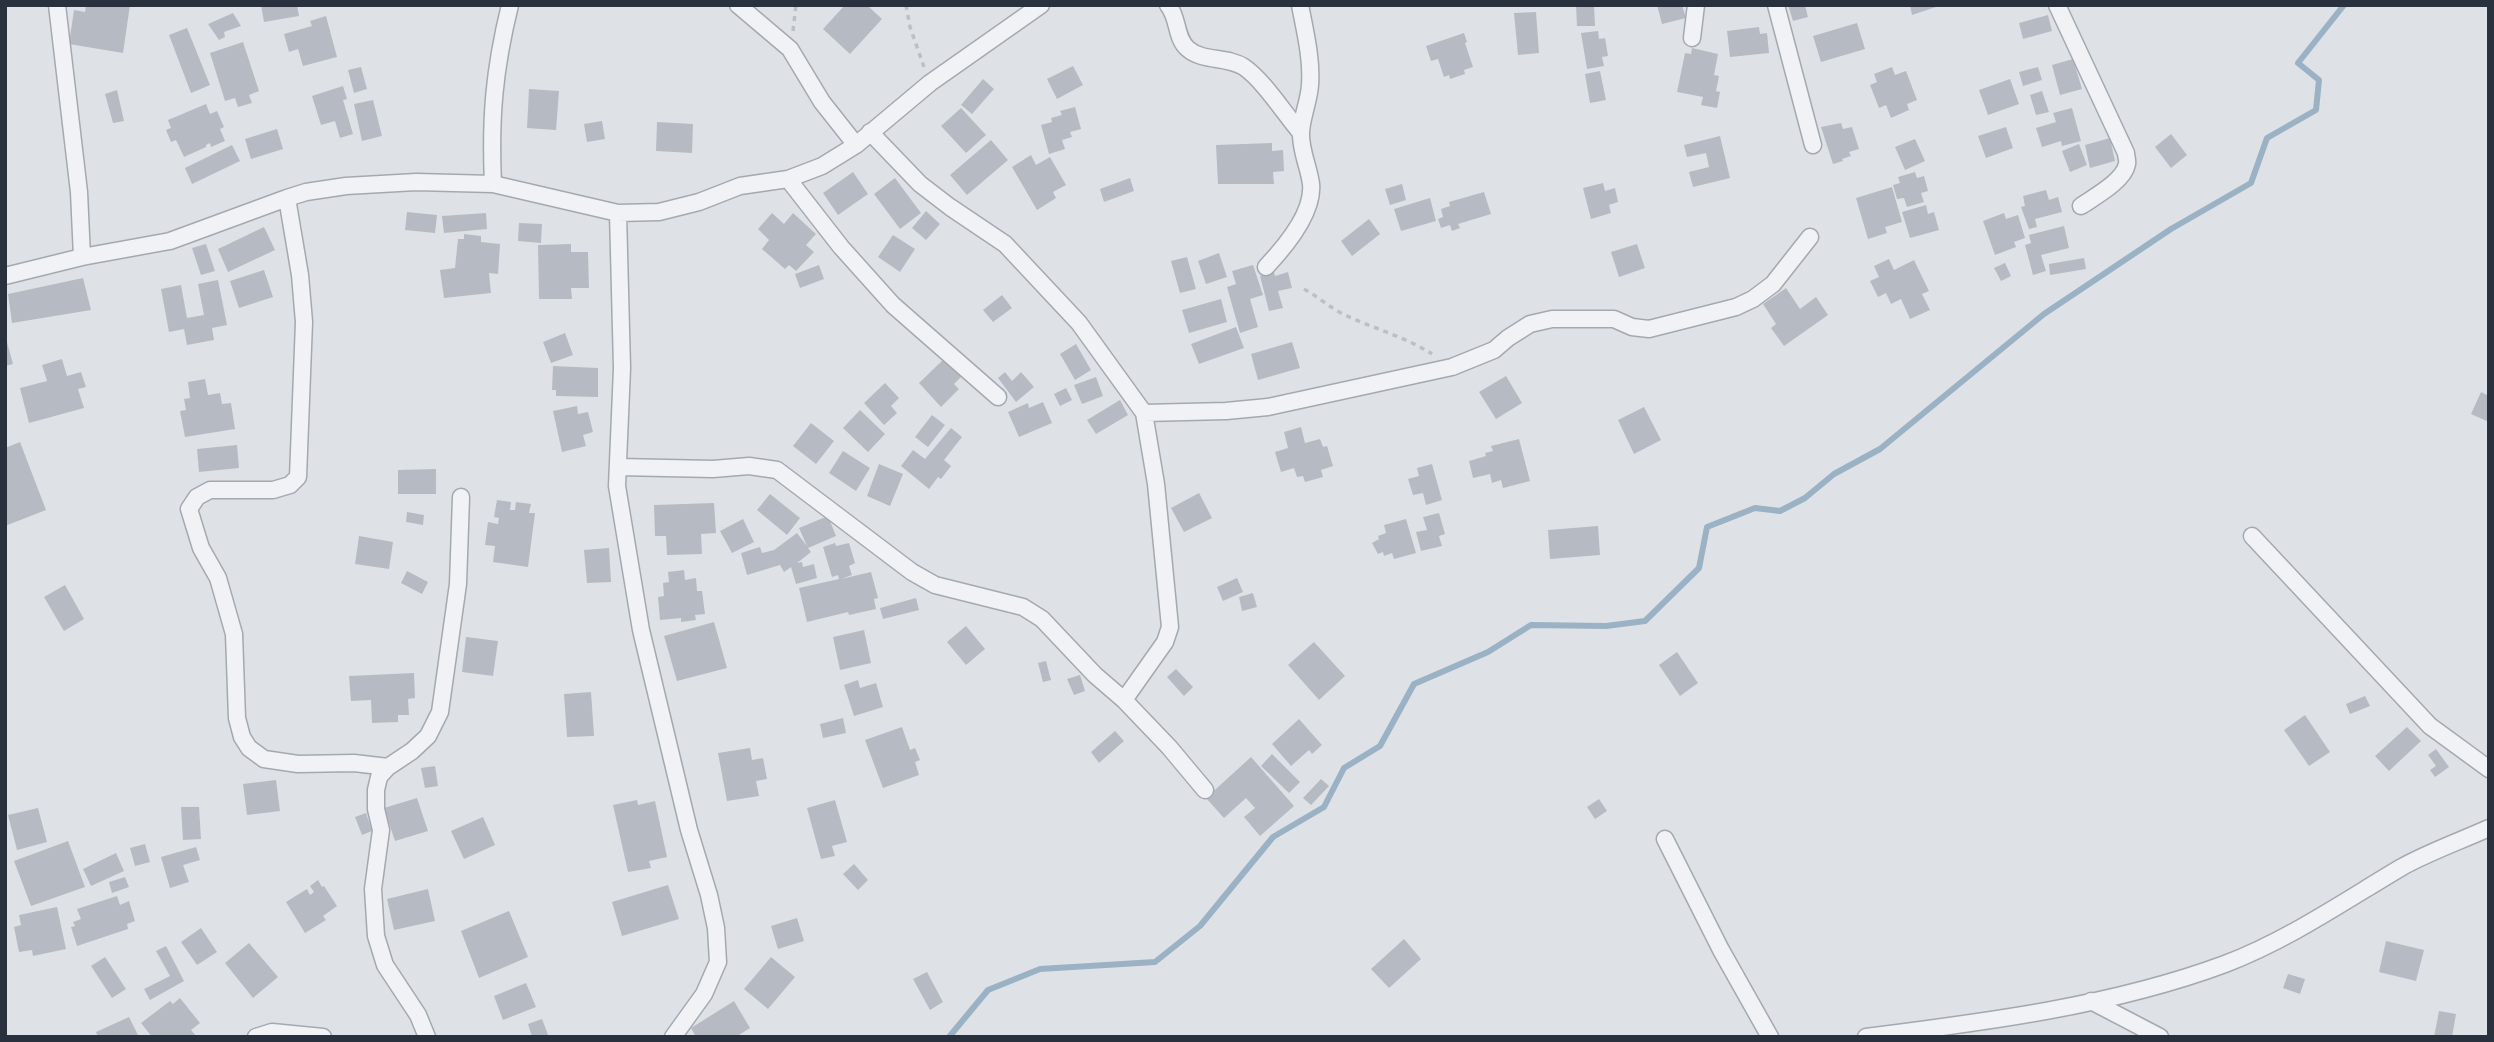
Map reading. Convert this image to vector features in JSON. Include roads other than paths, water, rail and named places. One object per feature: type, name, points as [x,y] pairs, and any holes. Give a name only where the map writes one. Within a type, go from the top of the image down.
[{"type":"street","points":[[57,5],[79,192],[82,257]]},
{"type":"street","points":[[493,184],[493,91],[510,5]]},
{"type":"street","points":[[738,5],[790,49],[822,102],[856,145]]},
{"type":"street","points":[[5,276],[82,257],[170,241],[306,192],[346,186],[416,182],[493,184],[618,213],[659,212],[699,202],[740,186],[788,179],[822,166],[856,145],[930,83],[1041,5]]},
{"type":"street","points":[[1168,5],[1181,41],[1189,51],[1244,67],[1301,132]]},
{"type":"street","points":[[1266,267],[1286,246],[1310,197],[1311,184],[1306,171],[1301,132],[1310,85],[1309,59],[1300,5]]},
{"type":"street","points":[[1692,38],[1696,5]]},
{"type":"street","points":[[1776,5],[1813,145]]},
{"type":"street","points":[[2057,5],[2126,153],[2127,165],[2121,176],[2081,206]]},
{"type":"street","points":[[870,132],[920,184],[1012,252],[1079,323],[1144,413],[1156,484],[1170,627],[1165,642],[1124,700]]},
{"type":"street","points":[[788,179],[841,247],[893,305],[998,397]]},
{"type":"street","points":[[287,198],[304,322],[298,477],[290,485],[273,490],[210,490],[197,497],[189,509],[201,548],[218,578],[234,634],[237,718],[242,737],[249,748],[264,759],[298,764],[354,763],[388,767]]},
{"type":"street","points":[[618,213],[622,368],[617,486],[641,630],[689,830],[716,928],[718,962],[705,994],[673,1037]]},
{"type":"street","points":[[1144,413],[1268,407],[1452,367],[1494,350],[1530,324],[1552,319],[1614,318],[1632,327],[1649,329],[1736,307],[1753,299],[1773,284],[1810,237]]},
{"type":"street","points":[[619,467],[713,469],[749,466],[777,470],[912,572],[935,585],[1023,607],[1042,619],[1095,676],[1124,700],[1169,747],[1205,790]]},
{"type":"street","points":[[427,1037],[418,1015],[385,965],[376,936],[373,889],[381,830],[376,810],[376,790],[379,777],[388,767],[428,736],[440,712],[458,584],[461,497]]},
{"type":"street","points":[[2252,536],[2430,726],[2489,769]]},
{"type":"street","points":[[1866,1037],[1943,1032],[2115,997],[2224,964],[2296,932],[2405,866],[2489,828]]},
{"type":"street","points":[[1665,839],[1721,950],[1770,1037]]},
{"type":"street","points":[[2091,1001],[2160,1037]]},
{"type":"street","points":[[256,1037],[272,1032],[323,1037]]},
{"type":"waterway","points":[[949,1037],[988,990],[1040,969],[1155,962],[1200,926],[1273,837],[1324,807],[1344,768],[1380,746],[1414,684],[1488,652],[1531,625],[1606,626],[1645,621],[1699,568],[1707,527],[1755,508],[1780,511],[1805,498],[1834,474],[1880,449],[2044,314],[2171,229],[2251,183],[2267,138],[2316,110],[2319,80],[2298,63],[2344,5]]}]
